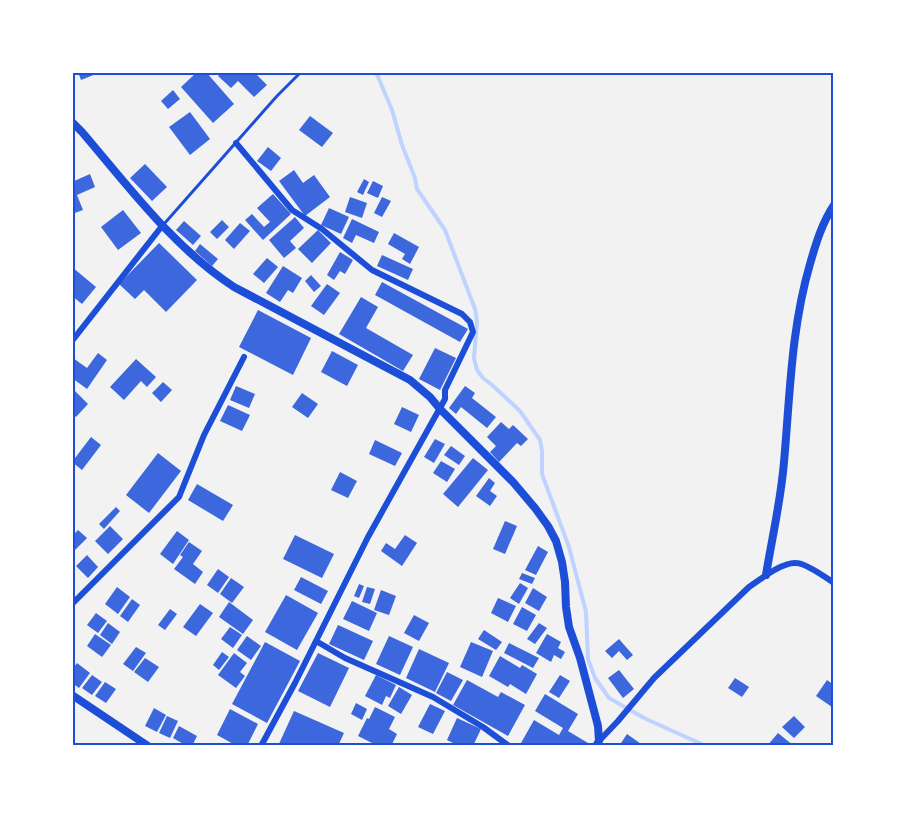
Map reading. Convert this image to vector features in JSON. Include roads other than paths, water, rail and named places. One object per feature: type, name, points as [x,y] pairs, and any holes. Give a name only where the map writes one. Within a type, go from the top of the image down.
[{"type":"street","points":[[72,123],[162,226],[201,262],[234,287],[410,380],[430,397],[513,482],[535,508],[556,541],[562,562],[569,627],[589,688],[598,726],[598,743]]},
{"type":"street","points":[[236,143],[292,210],[329,235],[372,270],[467,318],[472,328],[472,336],[445,390],[446,399],[368,537],[261,746]]},
{"type":"street","points":[[766,575],[784,465],[792,356],[804,285],[816,242],[825,219],[834,205]]},
{"type":"street","points":[[72,341],[162,226]]},
{"type":"street","points":[[72,604],[179,497],[204,435],[244,357]]},
{"type":"street","points":[[598,743],[654,678],[749,587],[766,575],[797,562],[834,583]]},
{"type":"street","points":[[316,641],[345,658],[433,697],[483,727],[509,746]]},
{"type":"street","points":[[72,695],[148,746]]},
{"type":"lane","points":[[162,226],[301,72]]},
{"type":"waterway","points":[[376,72],[392,110],[417,189],[445,230],[475,309],[477,321],[474,358],[477,370],[520,411],[540,440],[542,474],[569,547],[586,612],[588,659],[595,678],[609,698],[646,719],[706,746]]}]
